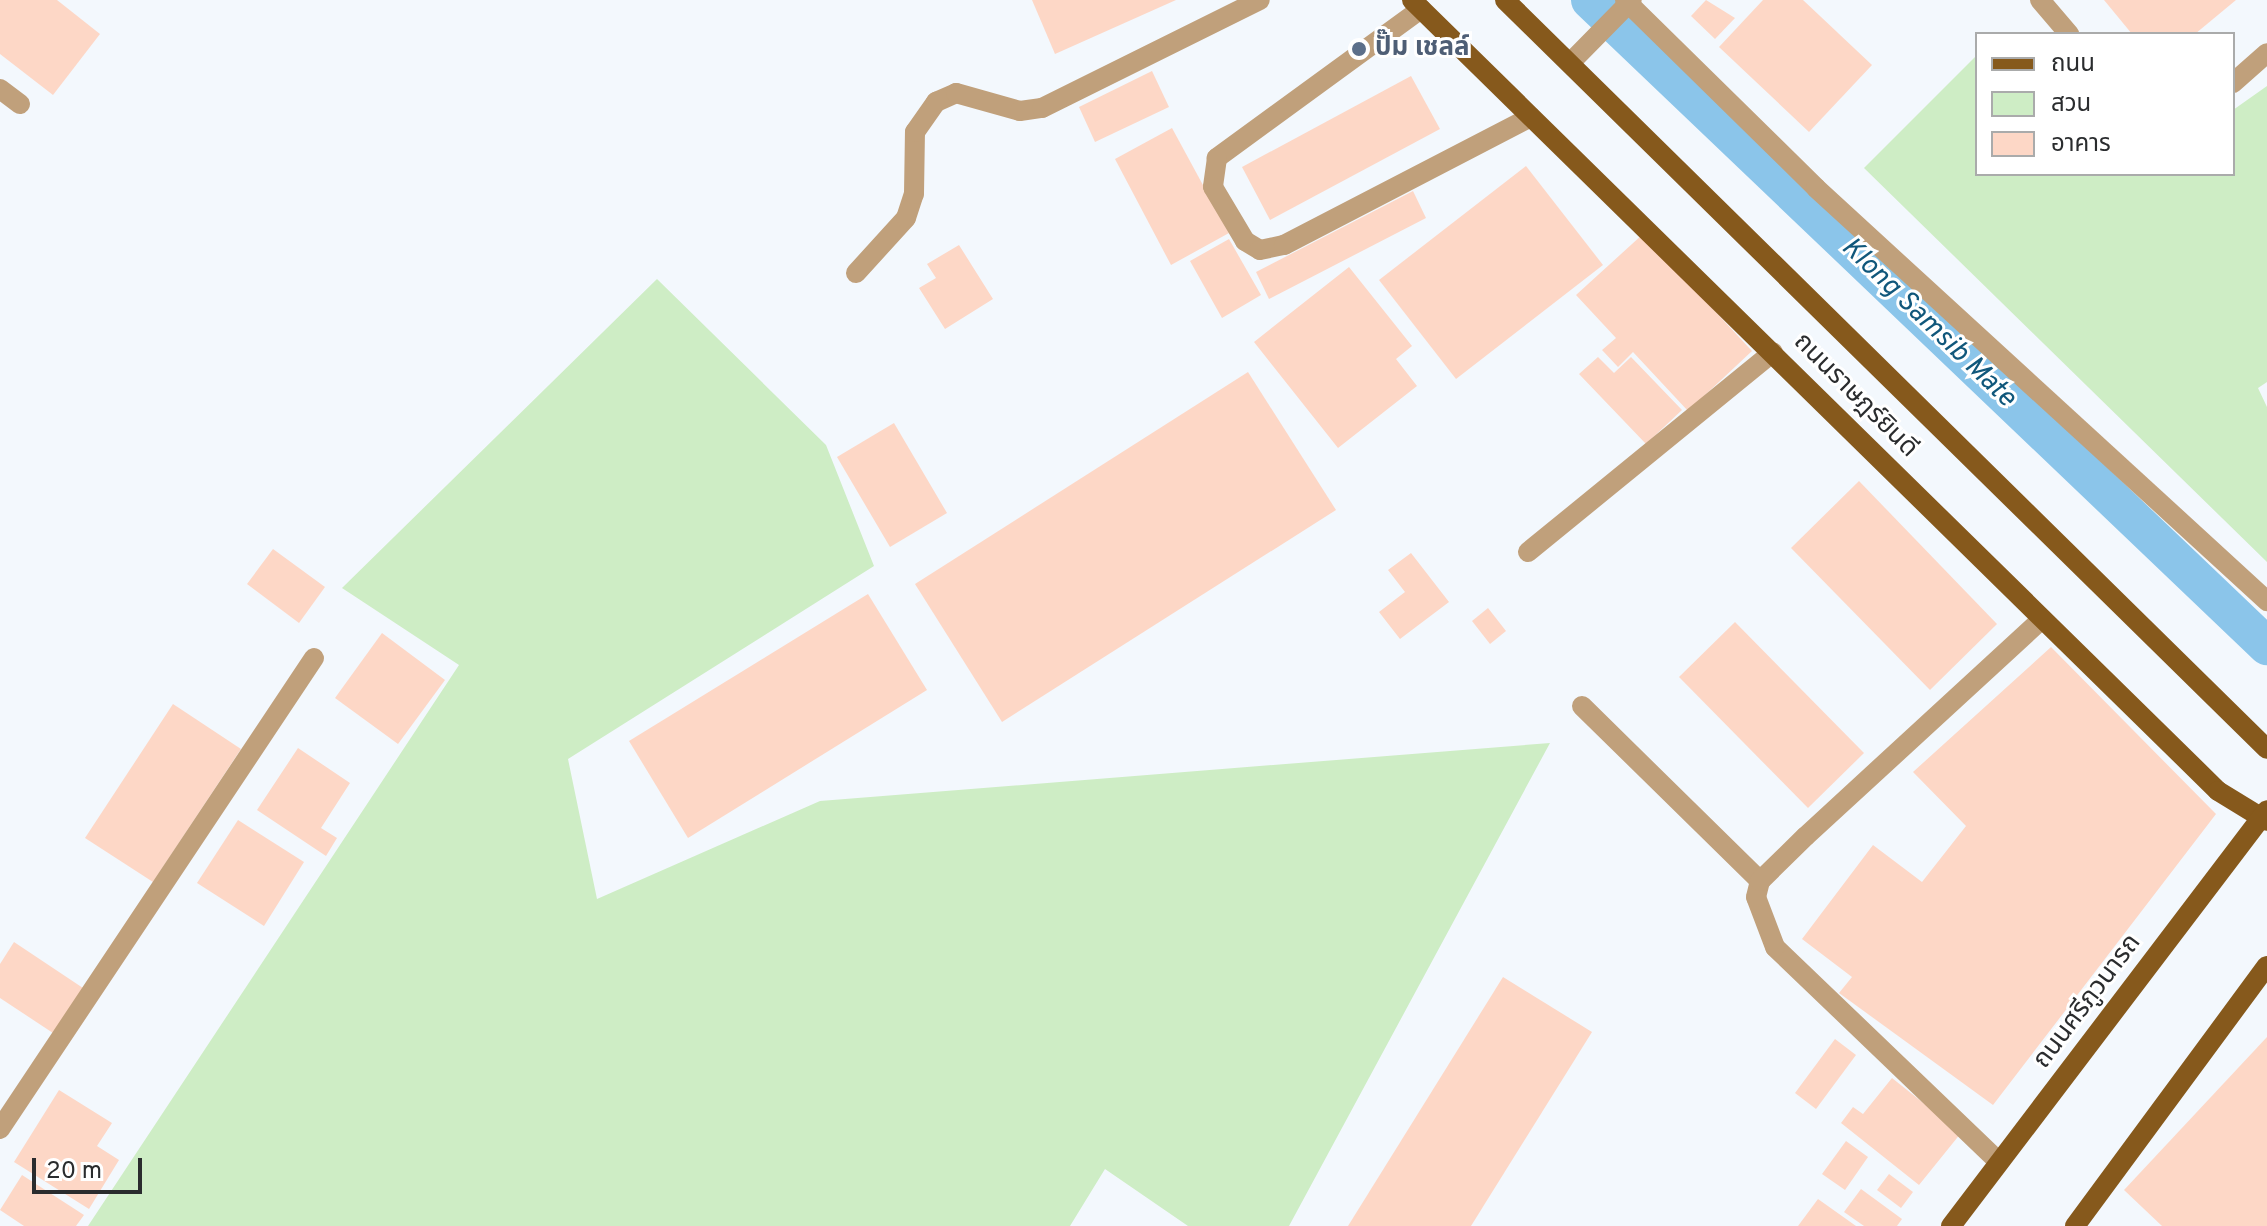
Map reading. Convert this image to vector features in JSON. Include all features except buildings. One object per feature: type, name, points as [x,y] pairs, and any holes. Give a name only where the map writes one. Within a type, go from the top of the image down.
[{"type":"main road","name":"ถนนราษฎร์ยินดี","points":[[1505,0],[1577,55],[2267,749]]},
{"type":"main road","name":"ถนนราษฎร์ยินดี","points":[[1416,4],[2218,791],[2265,816]]},
{"type":"main road","name":"ถนนศรีภูวนารถ","points":[[1951,1226],[2265,816]]},
{"type":"main road","points":[[2075,1226],[2267,966]]},
{"type":"street","points":[[856,273],[906,218],[914,194],[915,132],[936,102],[956,93],[1020,111],[1042,108],[1260,0]]},
{"type":"street","points":[[2040,0],[2067,32]]},
{"type":"street","points":[[1577,55],[1628,1],[1816,188],[2267,601]]},
{"type":"street","points":[[1416,4],[1217,158],[1213,187],[1245,241],[1260,250],[1284,245],[1531,117]]},
{"type":"street","points":[[2235,81],[2267,53]]},
{"type":"street","points":[[0,89],[20,104]]},
{"type":"street","points":[[1528,552],[1773,352]]},
{"type":"street","points":[[1999,1162],[1775,947],[1758,914],[1760,881],[2042,619]]},
{"type":"street","points":[[0,1129],[314,658]]},
{"type":"street","points":[[1582,706],[1760,881]]},
{"type":"green space","points":[[1975,57],[1975,176],[2235,176],[2235,109],[2267,86],[2267,382],[2258,388],[2267,407],[2267,562],[1864,168]]},
{"type":"green space","points":[[657,279],[826,445],[874,566],[568,759],[597,899],[820,801],[1550,743],[1289,1226],[1188,1226],[1105,1169],[1070,1226],[88,1226],[459,665],[342,588]]},
{"type":"waterway","name":"Klong Samsib Mate","points":[[1590,0],[2267,646]]},
{"type":"place","name":"ปั๊ม เชลล์","points":[[1359,49]]}]
